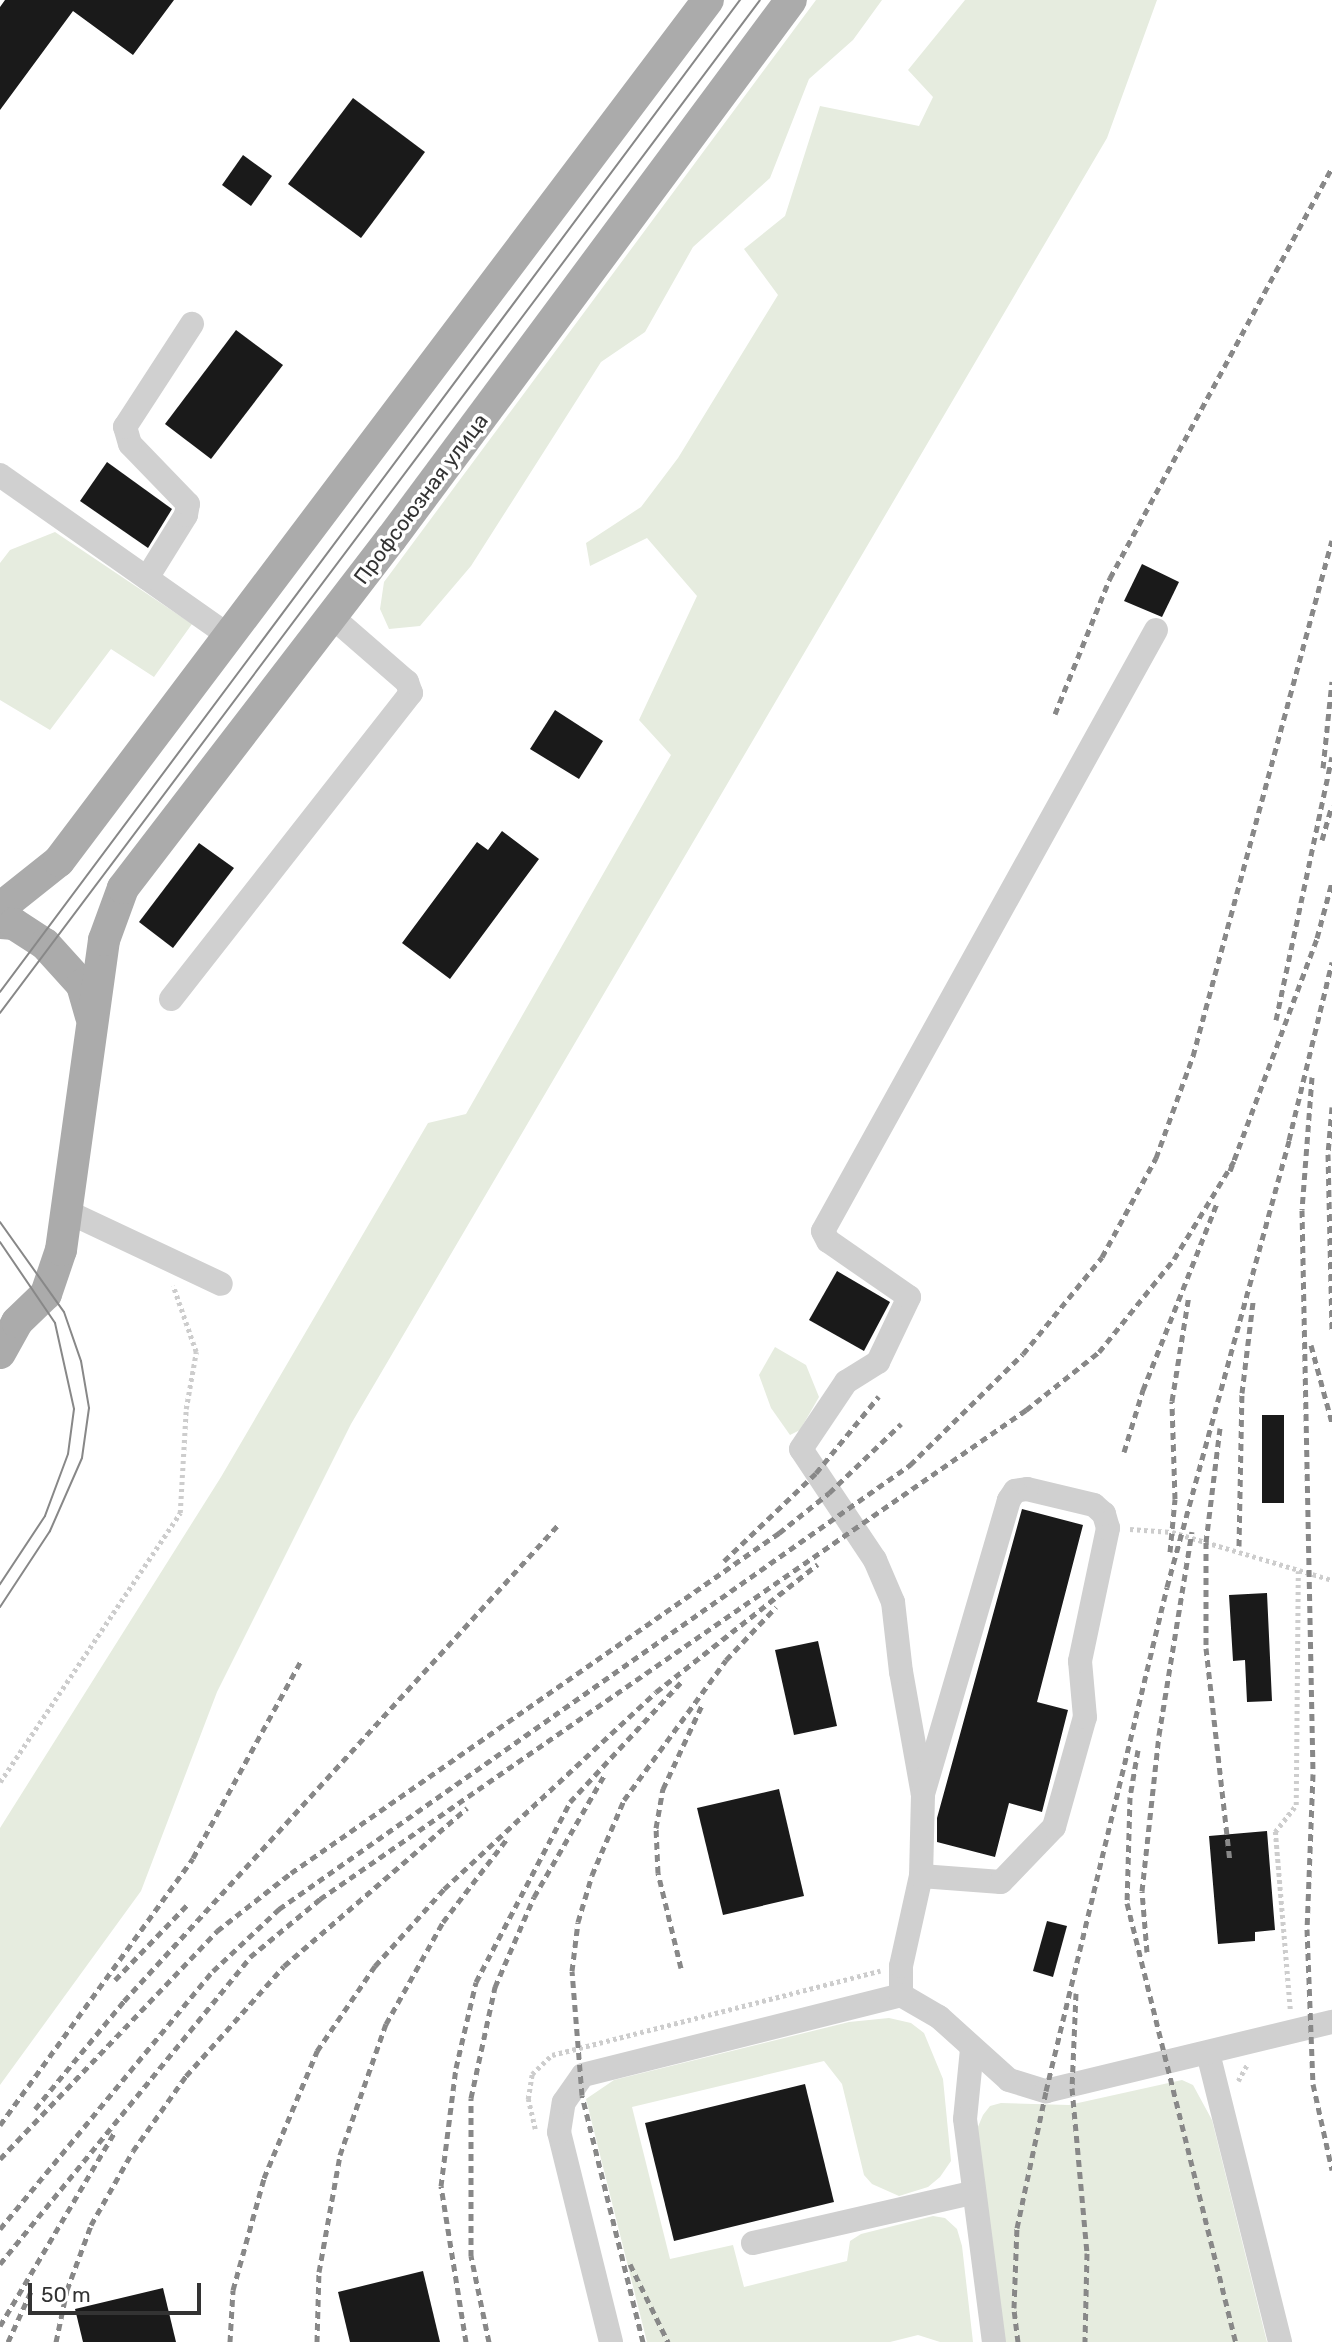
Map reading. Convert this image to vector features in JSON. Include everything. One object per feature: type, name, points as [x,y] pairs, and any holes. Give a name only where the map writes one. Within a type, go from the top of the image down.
[{"type":"main road","points":[[0,908],[60,861],[708,0]]},
{"type":"main road","name":"Профсоюзная улица","points":[[0,1353],[9,1322],[46,1294],[61,1250],[91,1016],[104,940],[123,888],[331,616],[791,0]]},
{"type":"main road","points":[[0,923],[13,924],[45,944],[82,985],[91,1016]]},
{"type":"street","points":[[147,578],[188,504],[130,444],[125,427],[192,324]]},
{"type":"street","points":[[0,475],[229,636]]},
{"type":"street","points":[[171,999],[411,693],[407,682],[331,616]]},
{"type":"street","points":[[901,1995],[901,1966],[921,1876],[923,1795],[901,1672],[893,1602],[875,1560],[801,1449],[846,1382],[878,1362],[909,1297],[828,1241],[824,1231],[1156,630]]},
{"type":"street","points":[[66,1211],[221,1284]]},
{"type":"street","points":[[921,1876],[1001,1882],[1054,1827],[1085,1717],[1080,1661],[1108,1528],[1104,1514],[1094,1505],[1027,1489],[1012,1495],[923,1795]]},
{"type":"street","points":[[611,2342],[559,2132],[564,2102],[583,2075],[901,1995],[939,2017],[1009,2080],[1046,2091],[1332,2022]]},
{"type":"street","points":[[972,2049],[965,2119],[971,2193],[994,2342]]},
{"type":"street","points":[[1208,2053],[1280,2342]]},
{"type":"street","points":[[753,2243],[971,2193]]},
{"type":"path","points":[[0,1782],[180,1513],[186,1409],[196,1352],[162,1256]]},
{"type":"path","points":[[1108,1528],[1172,1532],[1332,1580]]},
{"type":"path","points":[[1292,2032],[1275,1832],[1296,1805],[1298,1571]]},
{"type":"path","points":[[537,2140],[528,2099],[532,2074],[552,2055],[901,1966]]},
{"type":"path","points":[[1221,2107],[1251,2059]]},
{"type":"shaded area","points":[[816,0],[882,0],[853,40],[809,79],[770,178],[693,247],[645,332],[601,362],[471,566],[420,626],[389,629],[380,609],[384,582]]},
{"type":"shaded area","points":[[965,0],[1157,0],[1107,138],[351,1424],[217,1692],[141,1891],[0,2085],[0,1828],[221,1477],[428,1123],[466,1114],[671,755],[639,720],[697,596],[647,538],[590,566],[586,543],[641,507],[678,458],[778,295],[744,249],[785,216],[820,106],[919,126],[933,97],[908,70]]},
{"type":"shaded area","points":[[55,532],[192,624],[154,677],[111,649],[50,730],[0,700],[0,563],[10,550]]},
{"type":"shaded area","points":[[775,1347],[806,1365],[819,1397],[800,1430],[790,1435],[771,1408],[759,1375]]},
{"type":"shaded area","points":[[889,2018],[911,2023],[924,2033],[943,2079],[951,2161],[940,2177],[928,2187],[899,2196],[872,2184],[864,2175],[842,2084],[824,2061],[632,2107],[670,2259],[733,2245],[744,2287],[847,2261],[850,2241],[861,2234],[933,2216],[945,2218],[957,2229],[962,2246],[973,2342],[940,2342],[918,2335],[890,2342],[647,2342],[586,2099],[614,2080],[849,2022]]},
{"type":"shaded area","points":[[1182,2080],[1193,2085],[1212,2120],[1267,2342],[1005,2342],[977,2129],[983,2115],[990,2106],[1001,2103],[1069,2105]]},
{"type":"building","points":[[5,0],[174,0],[133,55],[73,11],[0,110],[0,7]]},
{"type":"building","points":[[353,98],[425,152],[361,238],[288,184]]},
{"type":"building","points":[[243,155],[272,176],[251,206],[222,185]]},
{"type":"building","points":[[236,330],[283,365],[211,459],[165,424]]},
{"type":"building","points":[[107,462],[172,509],[148,548],[80,501]]},
{"type":"building","points":[[1142,564],[1179,582],[1162,617],[1124,601]]},
{"type":"building","points":[[555,710],[603,741],[579,779],[530,749]]},
{"type":"building","points":[[502,831],[539,859],[450,979],[402,943],[477,842],[488,850]]},
{"type":"building","points":[[199,843],[234,868],[173,948],[139,922]]},
{"type":"building","points":[[837,1271],[890,1302],[864,1351],[809,1320]]},
{"type":"building","points":[[1262,1415],[1284,1415],[1284,1503],[1262,1503]]},
{"type":"building","points":[[1022,1509],[1083,1525],[1037,1702],[1068,1710],[1042,1812],[1009,1803],[995,1857],[937,1842],[937,1818]]},
{"type":"building","points":[[1267,1593],[1272,1701],[1247,1702],[1245,1660],[1233,1661],[1229,1595]]},
{"type":"building","points":[[818,1641],[837,1726],[794,1735],[775,1650]]},
{"type":"building","points":[[779,1789],[804,1896],[723,1915],[697,1808]]},
{"type":"building","points":[[1267,1831],[1275,1930],[1255,1932],[1255,1941],[1218,1944],[1209,1836]]},
{"type":"building","points":[[1047,1921],[1067,1926],[1053,1977],[1033,1971]]},
{"type":"building","points":[[805,2084],[834,2202],[674,2241],[645,2123]]},
{"type":"building","points":[[423,2271],[440,2342],[350,2342],[338,2292]]},
{"type":"building","points":[[163,2288],[176,2342],[83,2342],[75,2309]]},
{"type":"tram line","points":[[0,992],[740,0]]},
{"type":"tram line","points":[[0,1013],[760,0]]},
{"type":"tram line","points":[[0,1222],[64,1312],[81,1361],[89,1408],[82,1458],[50,1531],[0,1607]]},
{"type":"tram line","points":[[0,1242],[55,1323],[74,1409],[68,1454],[45,1516],[0,1584]]},
{"type":"railway","points":[[1055,714],[1110,578],[1332,168]]},
{"type":"railway","points":[[0,2229],[213,1971],[279,1909],[910,1465],[1023,1354],[1102,1257],[1156,1158],[1193,1056],[1332,540]]},
{"type":"railway","points":[[1323,768],[1332,681]]},
{"type":"railway","points":[[1276,1020],[1332,757]]},
{"type":"railway","points":[[1322,840],[1332,805]]},
{"type":"railway","points":[[1230,1171],[1317,938],[1332,882]]},
{"type":"railway","points":[[1018,2342],[1014,2308],[1017,2228],[1046,2091],[1167,1587],[1289,1140],[1332,962]]},
{"type":"railway","points":[[1312,1077],[1302,1210],[1313,1774],[1307,1929],[1313,2084],[1332,2170]]},
{"type":"railway","points":[[1332,1107],[1328,1154],[1332,1333]]},
{"type":"railway","points":[[0,2264],[250,1957],[320,1899],[1026,1410],[1099,1352],[1174,1259],[1234,1161]]},
{"type":"railway","points":[[1124,1452],[1143,1390],[1217,1203]]},
{"type":"railway","points":[[1170,1552],[1175,1499],[1172,1401],[1189,1295]]},
{"type":"railway","points":[[1239,1546],[1242,1393],[1253,1302]]},
{"type":"railway","points":[[1311,1345],[1332,1423]]},
{"type":"railway","points":[[724,1561],[816,1473],[879,1396]]},
{"type":"railway","points":[[0,2159],[217,1931],[291,1873],[779,1533],[829,1493],[901,1424]]},
{"type":"railway","points":[[1220,1428],[1206,1542],[1206,1648],[1230,1862]]},
{"type":"railway","points":[[35,2109],[124,2001],[558,1525]]},
{"type":"railway","points":[[1147,1952],[1142,1891],[1159,1735],[1192,1532]]},
{"type":"railway","points":[[230,2342],[233,2290],[264,2178],[317,2051],[375,1966],[444,1889],[656,1692],[818,1564]]},
{"type":"railway","points":[[643,2342],[582,2095],[572,1971],[578,1922],[592,1875],[624,1800],[726,1660],[776,1607]]},
{"type":"railway","points":[[0,2125],[193,1858],[301,1661]]},
{"type":"railway","points":[[466,2342],[441,2186],[456,2068],[476,1982],[570,1802],[683,1680]]},
{"type":"railway","points":[[681,1968],[658,1873],[656,1828],[663,1789],[703,1703]]},
{"type":"railway","points":[[1138,1750],[1130,1797],[1127,1903],[1236,2342]]},
{"type":"railway","points":[[489,2342],[471,2256],[471,2098],[495,1987],[534,1897],[604,1776]]},
{"type":"railway","points":[[56,2342],[67,2290],[91,2225],[133,2151],[186,2076],[284,1966],[467,1808]]},
{"type":"railway","points":[[317,2342],[319,2272],[340,2155],[386,2024],[443,1922],[507,1839]]},
{"type":"railway","points":[[115,1980],[187,1905]]},
{"type":"railway","points":[[1076,1993],[1072,2088],[1087,2253],[1085,2342]]},
{"type":"railway","points":[[0,2326],[114,2133]]},
{"type":"railway","points":[[630,2264],[668,2342]]},
{"type":"railway","points":[[8,2342],[32,2289]]}]
